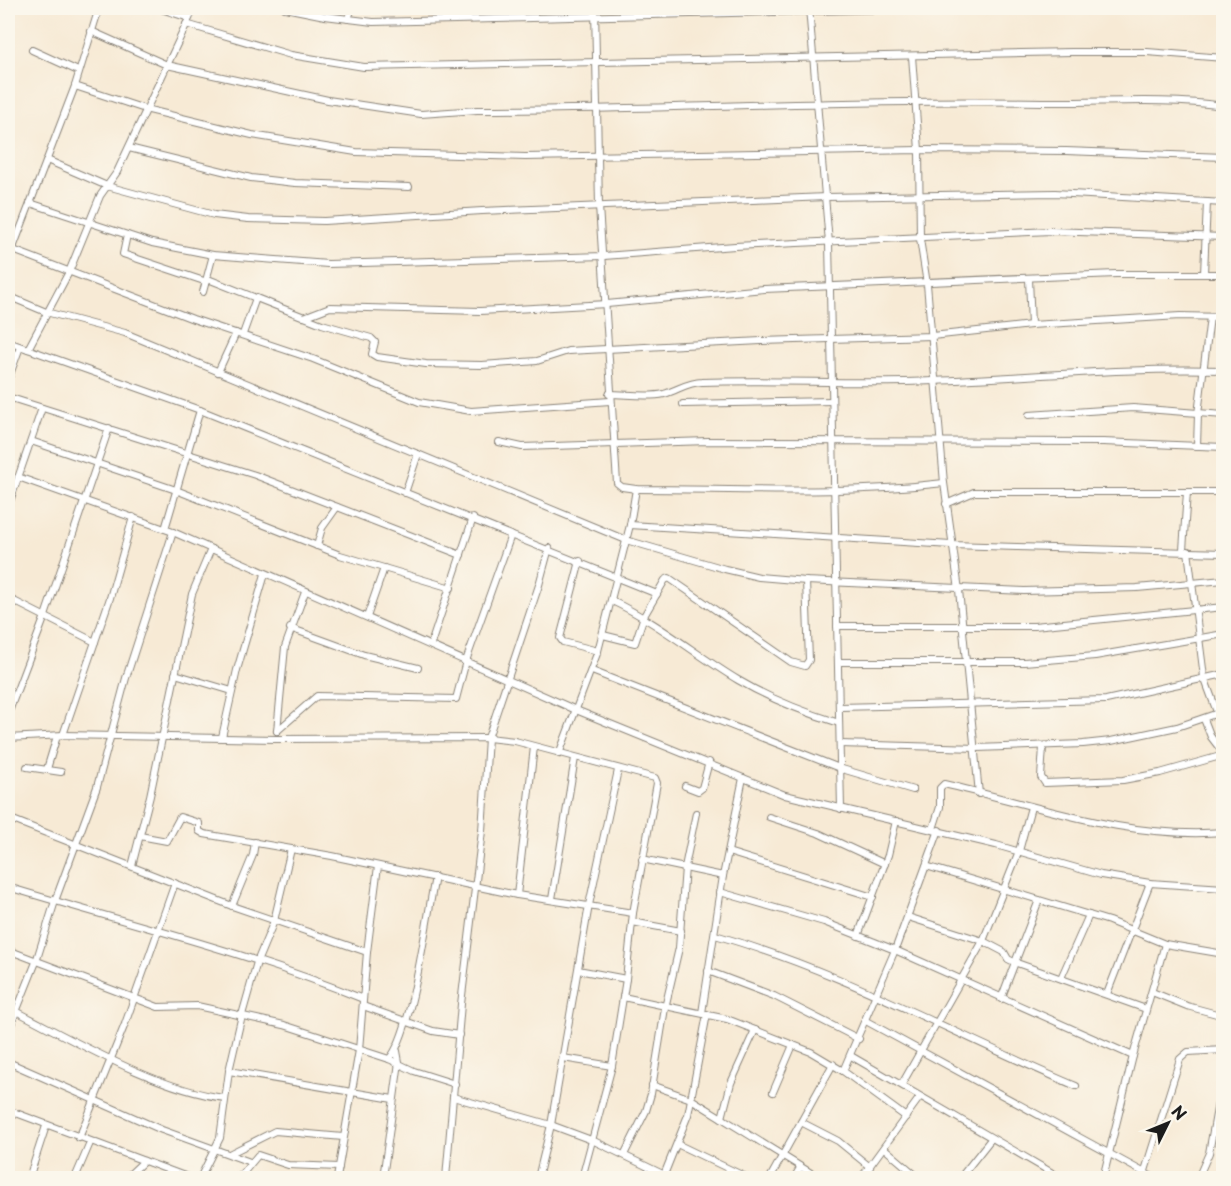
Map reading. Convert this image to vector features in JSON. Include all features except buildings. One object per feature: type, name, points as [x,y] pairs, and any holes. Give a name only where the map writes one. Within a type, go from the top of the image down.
[{"type":"street","points":[[8,261],[10,249],[75,86],[99,8]]},
{"type":"street","points":[[158,8],[188,21],[291,55],[364,67],[1082,52],[1147,52],[1224,58]]},
{"type":"street","points":[[28,349],[69,272],[100,196],[129,148],[145,109],[194,8]]},
{"type":"street","points":[[285,8],[374,22],[595,11],[931,8]]},
{"type":"street","points":[[348,19],[352,8]]},
{"type":"street","points":[[809,10],[829,243],[829,339],[834,441],[833,489],[842,770],[841,809]]},
{"type":"street","points":[[595,11],[599,110],[599,206],[617,483],[636,489],[899,488],[944,483]]},
{"type":"street","points":[[91,31],[166,65],[317,98],[401,112],[1170,100],[1224,106]]},
{"type":"street","points":[[32,50],[78,71]]},
{"type":"street","points":[[912,56],[917,103],[920,239],[927,284],[946,504],[959,590],[977,748],[979,794]]},
{"type":"street","points":[[75,86],[145,109],[252,135],[339,150],[525,157],[820,154],[919,150],[1066,151],[1224,158]]},
{"type":"street","points":[[129,148],[251,178],[295,183],[410,187]]},
{"type":"street","points":[[47,160],[107,186],[214,215],[248,219],[324,221],[599,206],[920,195],[1055,193],[1224,203]]},
{"type":"street","points":[[30,202],[153,243],[213,255],[328,264],[604,256],[735,246],[920,239],[1050,231],[1224,237]]},
{"type":"street","points":[[1204,274],[1207,202]]},
{"type":"street","points":[[127,235],[123,254],[207,280],[304,317],[371,338],[374,341],[372,352],[374,356],[408,363],[444,365],[514,363],[542,360],[568,351],[932,336],[1031,325],[1224,317]]},
{"type":"street","points":[[10,249],[313,359],[383,390],[434,405],[471,411],[661,394],[693,382],[935,381],[1094,370],[1224,370]]},
{"type":"street","points":[[203,292],[213,255]]},
{"type":"street","points":[[304,317],[330,307],[480,311],[607,304],[764,289],[927,284],[1116,274],[1224,274]]},
{"type":"street","points":[[1029,279],[1031,325]]},
{"type":"street","points":[[8,296],[46,312],[125,333],[626,540],[759,577],[959,590],[1111,589],[1224,580]]},
{"type":"street","points":[[218,372],[256,298]]},
{"type":"street","points":[[1197,446],[1198,414],[1204,378],[1209,317]]},
{"type":"street","points":[[8,342],[200,410],[511,535],[549,548],[657,594]]},
{"type":"street","points":[[8,380],[20,346]]},
{"type":"street","points":[[1204,378],[1213,370]]},
{"type":"street","points":[[8,397],[255,475],[461,555]]},
{"type":"street","points":[[683,404],[832,401]]},
{"type":"street","points":[[8,507],[42,408]]},
{"type":"street","points":[[1029,415],[1114,408],[1224,415]]},
{"type":"street","points":[[165,529],[200,410]]},
{"type":"street","points":[[8,714],[45,616],[109,428]]},
{"type":"street","points":[[31,441],[176,489],[317,546],[451,588]]},
{"type":"street","points":[[499,442],[522,447],[708,441],[1113,442],[1224,447]]},
{"type":"street","points":[[405,493],[418,454]]},
{"type":"street","points":[[18,477],[173,532],[576,710],[709,762],[785,795],[1019,850],[1101,875],[1150,884],[1224,888]]},
{"type":"street","points":[[559,753],[592,671],[603,635],[630,525],[636,489]]},
{"type":"street","points":[[946,504],[974,492],[1224,492]]},
{"type":"street","points":[[840,744],[977,748],[1043,747],[1111,741],[1204,719],[1220,712],[1204,677],[1185,551],[1187,492]]},
{"type":"street","points":[[317,546],[322,528],[337,507]]},
{"type":"street","points":[[48,769],[95,642],[134,517]]},
{"type":"street","points":[[430,644],[473,518]]},
{"type":"street","points":[[630,525],[951,545],[1224,553]]},
{"type":"street","points":[[8,1032],[36,962],[55,901],[97,787],[109,736],[173,532]]},
{"type":"street","points":[[277,731],[317,696],[454,700],[458,698],[466,661],[511,535]]},
{"type":"street","points":[[446,1179],[447,1143],[474,886],[482,831],[488,738],[549,548]]},
{"type":"street","points":[[132,866],[194,588],[211,549]]},
{"type":"street","points":[[580,561],[560,638],[563,642],[598,651]]},
{"type":"street","points":[[367,617],[384,568]]},
{"type":"street","points":[[222,737],[232,691],[265,574]]},
{"type":"street","points":[[603,635],[633,644],[644,616],[669,578],[791,662],[801,666],[809,660],[806,581]]},
{"type":"street","points":[[277,739],[283,661],[290,628],[305,592]]},
{"type":"street","points":[[8,598],[95,642]]},
{"type":"street","points":[[612,601],[644,616],[737,680],[768,696],[839,723]]},
{"type":"street","points":[[837,626],[962,624],[1034,626],[1224,607]]},
{"type":"street","points":[[290,628],[364,654],[418,668]]},
{"type":"street","points":[[839,662],[966,664],[1095,656],[1224,634]]},
{"type":"street","points":[[592,671],[842,770],[913,790]]},
{"type":"street","points":[[175,674],[232,691]]},
{"type":"street","points":[[840,707],[1106,700],[1224,674]]},
{"type":"street","points":[[1043,747],[1041,777],[1045,783],[1123,780],[1179,769],[1223,756],[1211,737],[1204,719]]},
{"type":"street","points":[[8,738],[60,735],[277,739],[488,738],[559,753],[618,770],[653,776],[657,781],[633,913],[626,979],[612,1066],[594,1141],[582,1179]]},
{"type":"street","points":[[517,894],[534,747]]},
{"type":"street","points":[[552,899],[575,758]]},
{"type":"street","points":[[685,786],[698,791],[702,788],[709,762]]},
{"type":"street","points":[[27,767],[61,772]]},
{"type":"street","points":[[538,1179],[551,1125],[589,905],[618,770]]},
{"type":"street","points":[[664,1175],[677,1144],[691,1099],[705,1013],[708,971],[720,892],[742,778]]},
{"type":"street","points":[[843,1071],[878,994],[926,866],[936,830],[941,785],[1113,826],[1159,832],[1224,832]]},
{"type":"street","points":[[902,1084],[963,980],[983,941],[1019,850],[1031,807]]},
{"type":"street","points":[[624,1155],[646,1111],[652,1085],[681,931],[685,867],[696,813]]},
{"type":"street","points":[[140,836],[167,841],[180,817],[199,823],[202,833],[517,894],[633,913]]},
{"type":"street","points":[[769,817],[838,842],[885,864]]},
{"type":"street","points":[[8,818],[232,906],[367,952]]},
{"type":"street","points":[[858,936],[885,864],[896,821]]},
{"type":"street","points":[[232,906],[250,863],[255,842]]},
{"type":"street","points":[[200,1179],[220,1138],[229,1071],[242,1015],[257,962],[274,921],[291,849]]},
{"type":"street","points":[[728,852],[873,897]]},
{"type":"street","points":[[642,860],[723,876]]},
{"type":"street","points":[[337,1179],[359,1050],[367,952],[378,866]]},
{"type":"street","points":[[926,866],[1132,929],[1165,944],[1224,954]]},
{"type":"street","points":[[388,1059],[397,1050],[408,1023],[435,877]]},
{"type":"street","points":[[79,1138],[134,999],[175,883]]},
{"type":"street","points":[[1107,994],[1150,884]]},
{"type":"street","points":[[8,887],[159,929],[322,982],[408,1023],[439,1033],[459,1035]]},
{"type":"street","points":[[720,892],[824,922],[895,950],[1133,1056]]},
{"type":"street","points":[[1001,999],[1039,900]]},
{"type":"street","points":[[1061,978],[1089,915]]},
{"type":"street","points":[[908,917],[983,941],[1004,952],[1008,959],[1014,962],[1146,1009]]},
{"type":"street","points":[[632,922],[681,931]]},
{"type":"street","points":[[715,935],[790,958],[878,994],[1076,1086]]},
{"type":"street","points":[[1103,1179],[1133,1056],[1165,944]]},
{"type":"street","points":[[8,950],[161,1008],[197,1006],[284,1025],[399,1062],[414,1071],[454,1084]]},
{"type":"street","points":[[578,970],[626,979]]},
{"type":"street","points":[[708,971],[774,996],[859,1039]]},
{"type":"street","points":[[1152,992],[1186,1006],[1224,1016]]},
{"type":"street","points":[[623,997],[665,1008],[705,1013],[793,1045],[833,1064],[906,1117]]},
{"type":"street","points":[[8,1006],[110,1058],[195,1094],[225,1098]]},
{"type":"street","points":[[866,1021],[1031,1110],[1108,1156],[1155,1179]]},
{"type":"street","points":[[722,1118],[731,1083],[755,1030]]},
{"type":"street","points":[[773,1092],[793,1045]]},
{"type":"street","points":[[383,1179],[399,1062],[397,1050]]},
{"type":"street","points":[[1144,1174],[1180,1059],[1188,1052],[1224,1050]]},
{"type":"street","points":[[851,1056],[1060,1178]]},
{"type":"street","points":[[563,1058],[612,1066]]},
{"type":"street","points":[[8,1062],[93,1100],[214,1150],[231,1153],[250,1162]]},
{"type":"street","points":[[770,1179],[833,1064]]},
{"type":"street","points":[[1198,1179],[1209,1153],[1224,1070]]},
{"type":"street","points":[[229,1071],[350,1094],[393,1099]]},
{"type":"street","points":[[652,1085],[691,1099],[782,1158],[819,1179]]},
{"type":"street","points":[[453,1097],[551,1125],[594,1141],[671,1179]]},
{"type":"street","points":[[861,1179],[920,1097]]},
{"type":"street","points":[[8,1110],[190,1179]]},
{"type":"street","points":[[801,1122],[838,1141],[870,1167]]},
{"type":"street","points":[[29,1179],[46,1126]]},
{"type":"street","points":[[231,1153],[275,1131],[344,1137]]},
{"type":"street","points":[[960,1179],[991,1139]]},
{"type":"street","points":[[75,1179],[90,1143]]},
{"type":"street","points":[[677,1144],[748,1179]]},
{"type":"street","points":[[884,1148],[919,1179]]},
{"type":"street","points":[[239,1179],[250,1162],[258,1155],[288,1165],[339,1167]]},
{"type":"street","points":[[126,1179],[144,1161]]},
{"type":"street","points":[[794,1179],[800,1168]]},
{"type":"street","points":[[171,1179],[176,1172]]},
{"type":"street","points":[[907,1179],[912,1172]]}]
